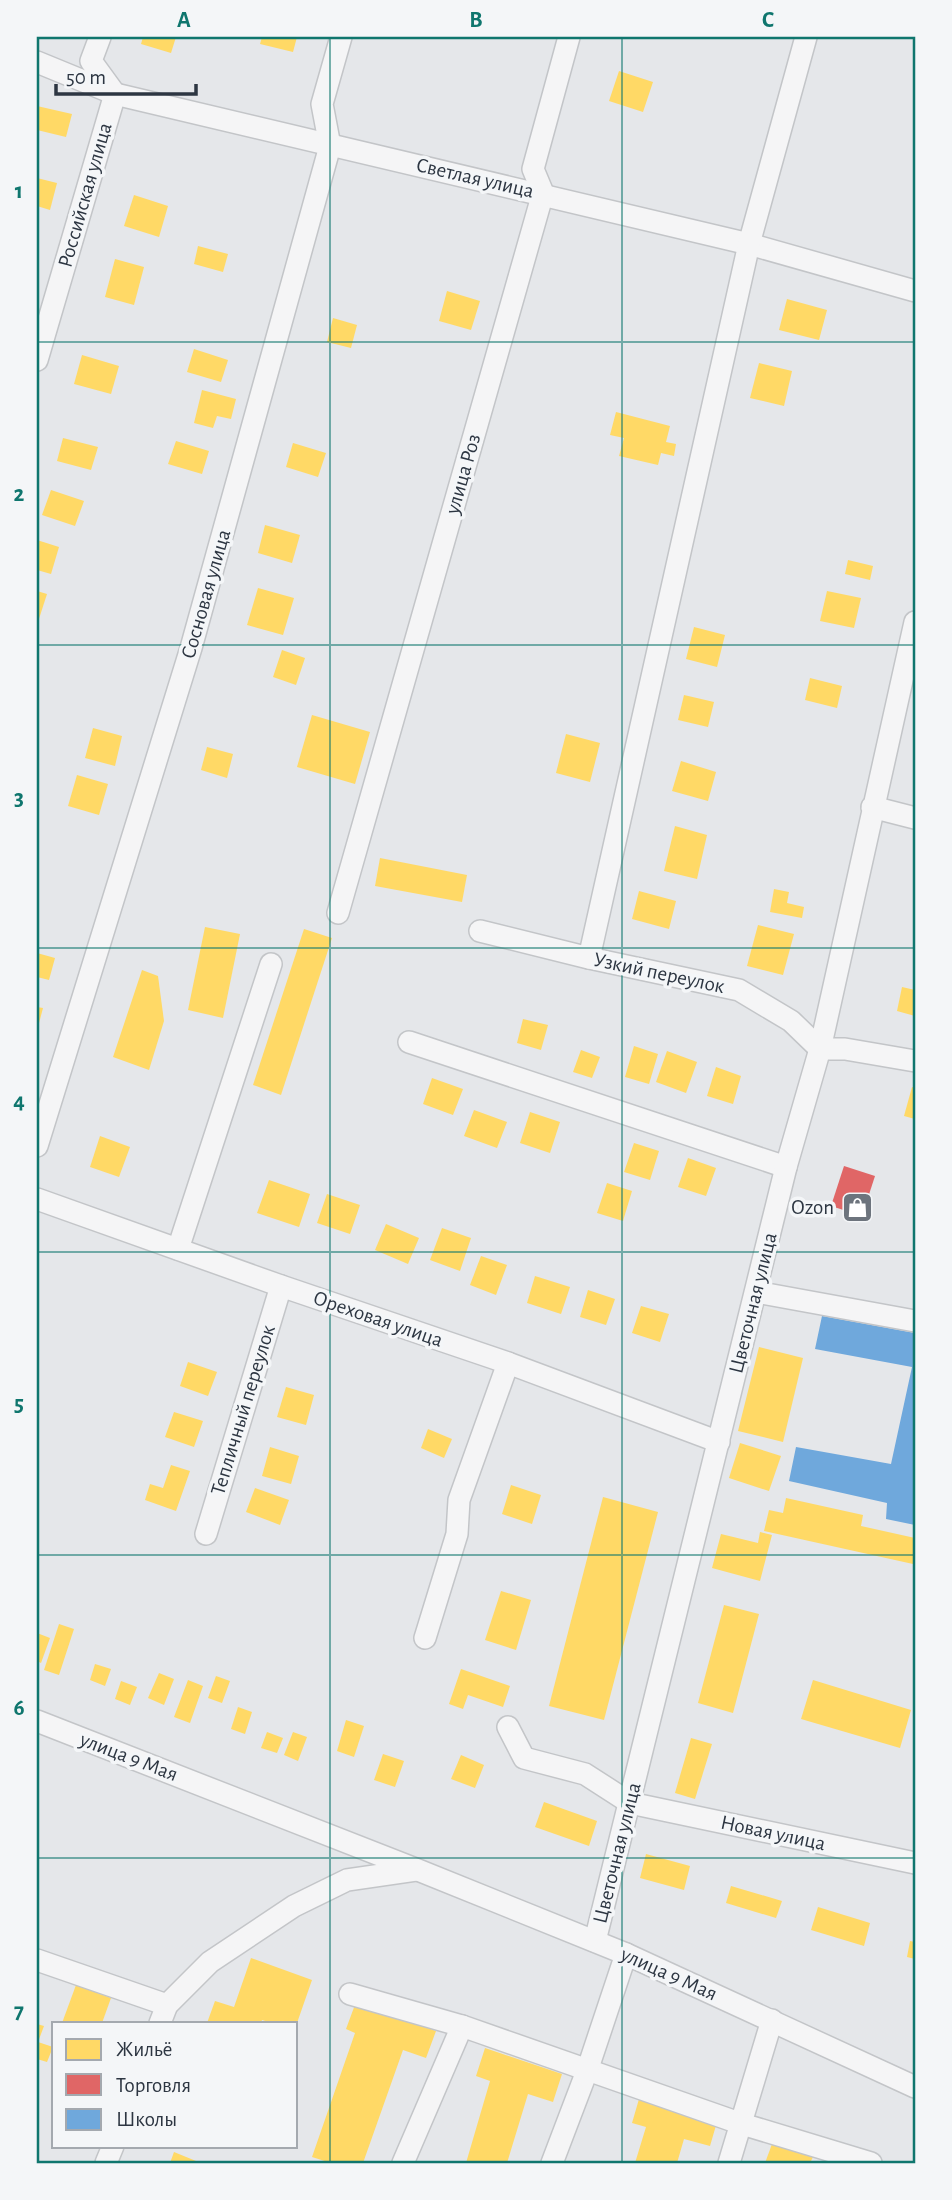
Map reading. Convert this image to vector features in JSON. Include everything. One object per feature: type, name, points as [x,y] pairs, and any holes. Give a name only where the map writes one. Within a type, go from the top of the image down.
[{"type":"street","name":"Российская улица","points":[[37,360],[115,94],[91,61],[100,37]]},
{"type":"street","name":"Сосновая улица","points":[[37,1146],[191,649],[330,146],[322,104],[341,37]]},
{"type":"street","name":"улица Роз","points":[[338,913],[543,193],[533,169],[569,37]]},
{"type":"street","points":[[589,958],[749,244],[806,37]]},
{"type":"street","name":"Светлая улица","points":[[37,62],[115,94],[330,146],[543,193],[749,244],[915,291]]},
{"type":"street","name":"Цветочная улица","points":[[595,1941],[786,1167],[820,1049],[915,622]]},
{"type":"street","points":[[872,807],[915,818]]},
{"type":"street","name":"Узкий переулок","points":[[481,931],[589,958],[739,990],[791,1021],[820,1049]]},
{"type":"street","points":[[178,1249],[271,964]]},
{"type":"street","points":[[410,1042],[786,1167]]},
{"type":"street","points":[[820,1049],[845,1049],[915,1061]]},
{"type":"street","name":"Ореховая улица","points":[[37,1199],[508,1363],[719,1442]]},
{"type":"street","name":"Тепличный переулок","points":[[206,1534],[281,1286]]},
{"type":"street","points":[[756,1292],[915,1321]]},
{"type":"street","points":[[425,1638],[457,1534],[459,1500],[508,1363]]},
{"type":"street","name":"улица 9 Мая","points":[[37,1721],[595,1941],[915,2087]]},
{"type":"street","points":[[508,1727],[524,1758],[585,1774],[630,1803]]},
{"type":"street","name":"Новая улица","points":[[630,1803],[915,1863]]},
{"type":"street","name":"улица 9 Мая","points":[[37,1960],[164,2014],[209,1962],[294,1906],[348,1880],[418,1870]]},
{"type":"street","points":[[552,2163],[587,2071],[626,1954]]},
{"type":"street","points":[[350,1994],[462,2026],[742,2124],[871,2163]]},
{"type":"street","points":[[729,2163],[772,2021]]},
{"type":"street","points":[[403,2163],[462,2026]]},
{"type":"building: Жильё","points":[[143,37],[176,37],[171,53],[141,44]]},
{"type":"building: Жильё","points":[[262,37],[297,37],[293,52],[260,44]]},
{"type":"building: Жильё","points":[[619,71],[653,82],[643,112],[609,101]]},
{"type":"building: Жильё","points":[[37,106],[72,114],[66,137],[37,130]]},
{"type":"building: Жильё","points":[[37,178],[57,183],[50,210],[37,206]]},
{"type":"building: Жильё","points":[[134,195],[168,206],[159,237],[124,226]]},
{"type":"building: Жильё","points":[[198,246],[228,254],[223,272],[194,264]]},
{"type":"building: Жильё","points":[[115,259],[144,267],[134,305],[105,297]]},
{"type":"building: Жильё","points":[[447,291],[480,301],[471,330],[439,321]]},
{"type":"building: Жильё","points":[[787,299],[827,310],[819,340],[779,330]]},
{"type":"building: Жильё","points":[[333,318],[357,325],[351,348],[327,342]]},
{"type":"building: Жильё","points":[[194,349],[228,360],[221,382],[187,372]]},
{"type":"building: Жильё","points":[[82,355],[119,366],[111,394],[74,384]]},
{"type":"building: Жильё","points":[[759,363],[792,371],[784,406],[750,398]]},
{"type":"building: Жильё","points":[[202,390],[236,399],[231,419],[217,416],[213,428],[194,423]]},
{"type":"building: Жильё","points":[[616,412],[670,426],[666,442],[676,444],[674,456],[661,453],[658,465],[619,456],[624,438],[610,435]]},
{"type":"building: Жильё","points":[[63,438],[98,447],[91,470],[57,461]]},
{"type":"building: Жильё","points":[[176,441],[209,451],[202,474],[168,464]]},
{"type":"building: Жильё","points":[[293,443],[326,453],[318,477],[286,467]]},
{"type":"building: Жильё","points":[[51,490],[84,501],[75,526],[42,515]]},
{"type":"building: Жильё","points":[[265,525],[300,535],[292,563],[258,553]]},
{"type":"building: Жильё","points":[[37,540],[59,547],[51,574],[37,570]]},
{"type":"building: Жильё","points":[[848,560],[873,566],[870,580],[845,574]]},
{"type":"building: Жильё","points":[[258,588],[294,598],[283,635],[247,625]]},
{"type":"building: Жильё","points":[[37,591],[47,594],[37,625]]},
{"type":"building: Жильё","points":[[827,591],[861,598],[854,628],[820,621]]},
{"type":"building: Жильё","points":[[694,627],[725,635],[717,667],[686,659]]},
{"type":"building: Жильё","points":[[282,650],[305,658],[296,685],[273,677]]},
{"type":"building: Жильё","points":[[810,678],[842,686],[837,708],[805,700]]},
{"type":"building: Жильё","points":[[684,695],[714,702],[708,727],[678,720]]},
{"type":"building: Жильё","points":[[312,715],[370,732],[355,784],[297,767]]},
{"type":"building: Жильё","points":[[93,728],[122,736],[115,766],[85,758]]},
{"type":"building: Жильё","points":[[566,734],[600,743],[590,782],[556,773]]},
{"type":"building: Жильё","points":[[207,747],[233,754],[227,778],[201,770]]},
{"type":"building: Жильё","points":[[681,761],[716,772],[708,801],[672,791]]},
{"type":"building: Жильё","points":[[77,775],[108,784],[99,815],[68,806]]},
{"type":"building: Жильё","points":[[675,826],[707,835],[697,879],[664,871]]},
{"type":"building: Жильё","points":[[380,858],[467,875],[462,902],[375,886]]},
{"type":"building: Жильё","points":[[774,889],[789,892],[787,903],[804,907],[802,918],[770,912]]},
{"type":"building: Жильё","points":[[639,891],[676,901],[669,929],[632,919]]},
{"type":"building: Жильё","points":[[758,925],[794,934],[783,975],[747,966]]},
{"type":"building: Жильё","points":[[205,927],[240,934],[223,1018],[188,1010]]},
{"type":"building: Жильё","points":[[304,929],[332,938],[281,1095],[253,1085]]},
{"type":"building: Жильё","points":[[37,953],[55,958],[49,980],[37,977]]},
{"type":"building: Жильё","points":[[142,970],[158,976],[164,1021],[149,1070],[113,1057]]},
{"type":"building: Жильё","points":[[902,987],[915,990],[915,1016],[897,1011]]},
{"type":"building: Жильё","points":[[37,1007],[43,1008],[38,1027],[37,1027]]},
{"type":"building: Жильё","points":[[523,1019],[548,1025],[541,1050],[517,1043]]},
{"type":"building: Жильё","points":[[634,1046],[658,1054],[649,1084],[625,1077]]},
{"type":"building: Жильё","points":[[581,1050],[600,1057],[592,1078],[573,1072]]},
{"type":"building: Жильё","points":[[667,1051],[697,1062],[686,1093],[656,1082]]},
{"type":"building: Жильё","points":[[716,1067],[741,1076],[733,1104],[707,1096]]},
{"type":"building: Жильё","points":[[432,1078],[463,1089],[453,1115],[423,1104]]},
{"type":"building: Жильё","points":[[912,1087],[915,1088],[915,1119],[904,1116]]},
{"type":"building: Жильё","points":[[474,1110],[507,1122],[497,1148],[464,1136]]},
{"type":"building: Жильё","points":[[530,1112],[560,1122],[550,1153],[520,1143]]},
{"type":"building: Жильё","points":[[100,1136],[130,1147],[119,1177],[90,1167]]},
{"type":"building: Жильё","points":[[634,1143],[659,1151],[650,1180],[624,1172]]},
{"type":"building: Жильё","points":[[688,1158],[716,1168],[706,1196],[678,1187]]},
{"type":"building: Жильё","points":[[269,1180],[310,1194],[299,1227],[257,1213]]},
{"type":"building: Жильё","points":[[607,1183],[632,1191],[623,1221],[597,1213]]},
{"type":"building: Жильё","points":[[327,1194],[360,1205],[350,1234],[317,1223]]},
{"type":"building: Жильё","points":[[386,1224],[419,1238],[408,1264],[375,1250]]},
{"type":"building: Жильё","points":[[442,1228],[471,1238],[460,1271],[430,1260]]},
{"type":"building: Жильё","points":[[481,1256],[507,1265],[496,1295],[470,1285]]},
{"type":"building: Жильё","points":[[535,1276],[570,1287],[561,1314],[527,1303]]},
{"type":"building: Жильё","points":[[588,1290],[615,1299],[606,1325],[580,1317]]},
{"type":"building: Жильё","points":[[641,1306],[669,1314],[660,1342],[632,1333]]},
{"type":"building: Жильё","points":[[759,1347],[803,1358],[783,1442],[738,1431]]},
{"type":"building: Жильё","points":[[188,1362],[217,1372],[208,1396],[180,1386]]},
{"type":"building: Жильё","points":[[286,1387],[314,1395],[306,1425],[277,1417]]},
{"type":"building: Жильё","points":[[174,1412],[203,1421],[194,1447],[165,1437]]},
{"type":"building: Жильё","points":[[428,1429],[452,1439],[444,1458],[421,1448]]},
{"type":"building: Жильё","points":[[740,1443],[781,1456],[769,1491],[729,1478]]},
{"type":"building: Жильё","points":[[270,1447],[299,1456],[291,1484],[262,1476]]},
{"type":"building: Жильё","points":[[171,1465],[190,1471],[176,1511],[145,1500],[150,1484],[163,1488]]},
{"type":"building: Жильё","points":[[511,1485],[541,1495],[532,1524],[502,1514]]},
{"type":"building: Жильё","points":[[255,1488],[289,1500],[280,1525],[246,1512]]},
{"type":"building: Жильё","points":[[603,1497],[658,1512],[604,1720],[549,1706]]},
{"type":"building: Жильё","points":[[786,1498],[863,1515],[861,1526],[915,1538],[913,1564],[764,1531],[769,1510],[783,1513]]},
{"type":"building: Жильё","points":[[760,1532],[772,1535],[760,1581],[712,1568],[721,1534],[758,1543]]},
{"type":"building: Жильё","points":[[501,1591],[531,1600],[516,1650],[485,1640]]},
{"type":"building: Жильё","points":[[724,1605],[759,1614],[733,1713],[698,1703]]},
{"type":"building: Жильё","points":[[59,1624],[74,1629],[59,1675],[44,1670]]},
{"type":"building: Жильё","points":[[37,1633],[50,1638],[41,1663],[37,1661]]},
{"type":"building: Жильё","points":[[95,1664],[111,1669],[105,1686],[90,1680]]},
{"type":"building: Жильё","points":[[461,1669],[510,1686],[503,1707],[468,1695],[463,1709],[449,1704]]},
{"type":"building: Жильё","points":[[159,1673],[174,1679],[164,1705],[148,1698]]},
{"type":"building: Жильё","points":[[216,1676],[230,1681],[222,1703],[208,1698]]},
{"type":"building: Жильё","points":[[188,1680],[203,1686],[190,1723],[174,1717]]},
{"type":"building: Жильё","points":[[813,1680],[911,1710],[900,1748],[801,1719]]},
{"type":"building: Жильё","points":[[121,1681],[137,1687],[130,1705],[115,1699]]},
{"type":"building: Жильё","points":[[238,1707],[252,1712],[245,1734],[231,1729]]},
{"type":"building: Жильё","points":[[346,1720],[364,1726],[354,1757],[337,1751]]},
{"type":"building: Жильё","points":[[267,1732],[283,1738],[277,1753],[261,1748]]},
{"type":"building: Жильё","points":[[293,1732],[307,1737],[298,1761],[284,1755]]},
{"type":"building: Жильё","points":[[691,1738],[712,1744],[695,1799],[675,1793]]},
{"type":"building: Жильё","points":[[383,1754],[404,1761],[395,1787],[374,1780]]},
{"type":"building: Жильё","points":[[461,1755],[484,1765],[475,1788],[451,1779]]},
{"type":"building: Жильё","points":[[544,1802],[597,1821],[589,1846],[535,1827]]},
{"type":"building: Жильё","points":[[646,1854],[690,1866],[684,1890],[640,1878]]},
{"type":"building: Жильё","points":[[731,1886],[782,1901],[776,1918],[726,1903]]},
{"type":"building: Жильё","points":[[818,1907],[870,1923],[864,1946],[811,1930]]},
{"type":"building: Жильё","points":[[910,1941],[915,1942],[915,1959],[907,1957]]},
{"type":"building: Жильё","points":[[251,1958],[312,1980],[297,2022],[207,2022],[215,2001],[234,2007]]},
{"type":"building: Жильё","points":[[76,1985],[111,1998],[102,2022],[62,2022]]},
{"type":"building: Жильё","points":[[356,2002],[436,2031],[426,2058],[403,2050],[363,2163],[331,2163],[312,2157],[355,2033],[346,2029]]},
{"type":"building: Жильё","points":[[37,2024],[44,2026],[38,2042],[52,2047],[52,2050],[47,2062],[37,2059]]},
{"type":"building: Жильё","points":[[485,2048],[562,2074],[553,2102],[528,2094],[507,2163],[466,2163],[490,2081],[476,2076]]},
{"type":"building: Жильё","points":[[639,2099],[717,2122],[710,2146],[684,2139],[677,2163],[635,2163],[646,2127],[632,2123]]},
{"type":"building: Жильё","points":[[772,2144],[813,2157],[810,2163],[765,2163]]},
{"type":"building: Жильё","points":[[174,2152],[196,2161],[170,2163]]},
{"type":"building: Торговля","points":[[844,1166],[875,1176],[862,1216],[831,1206]]},
{"type":"building: Школы","points":[[822,1316],[915,1333],[915,1525],[886,1519],[887,1503],[789,1481],[796,1447],[891,1464],[912,1367],[815,1349]]},
{"type":"place","name":"Ozon","points":[[857,1207]]}]
